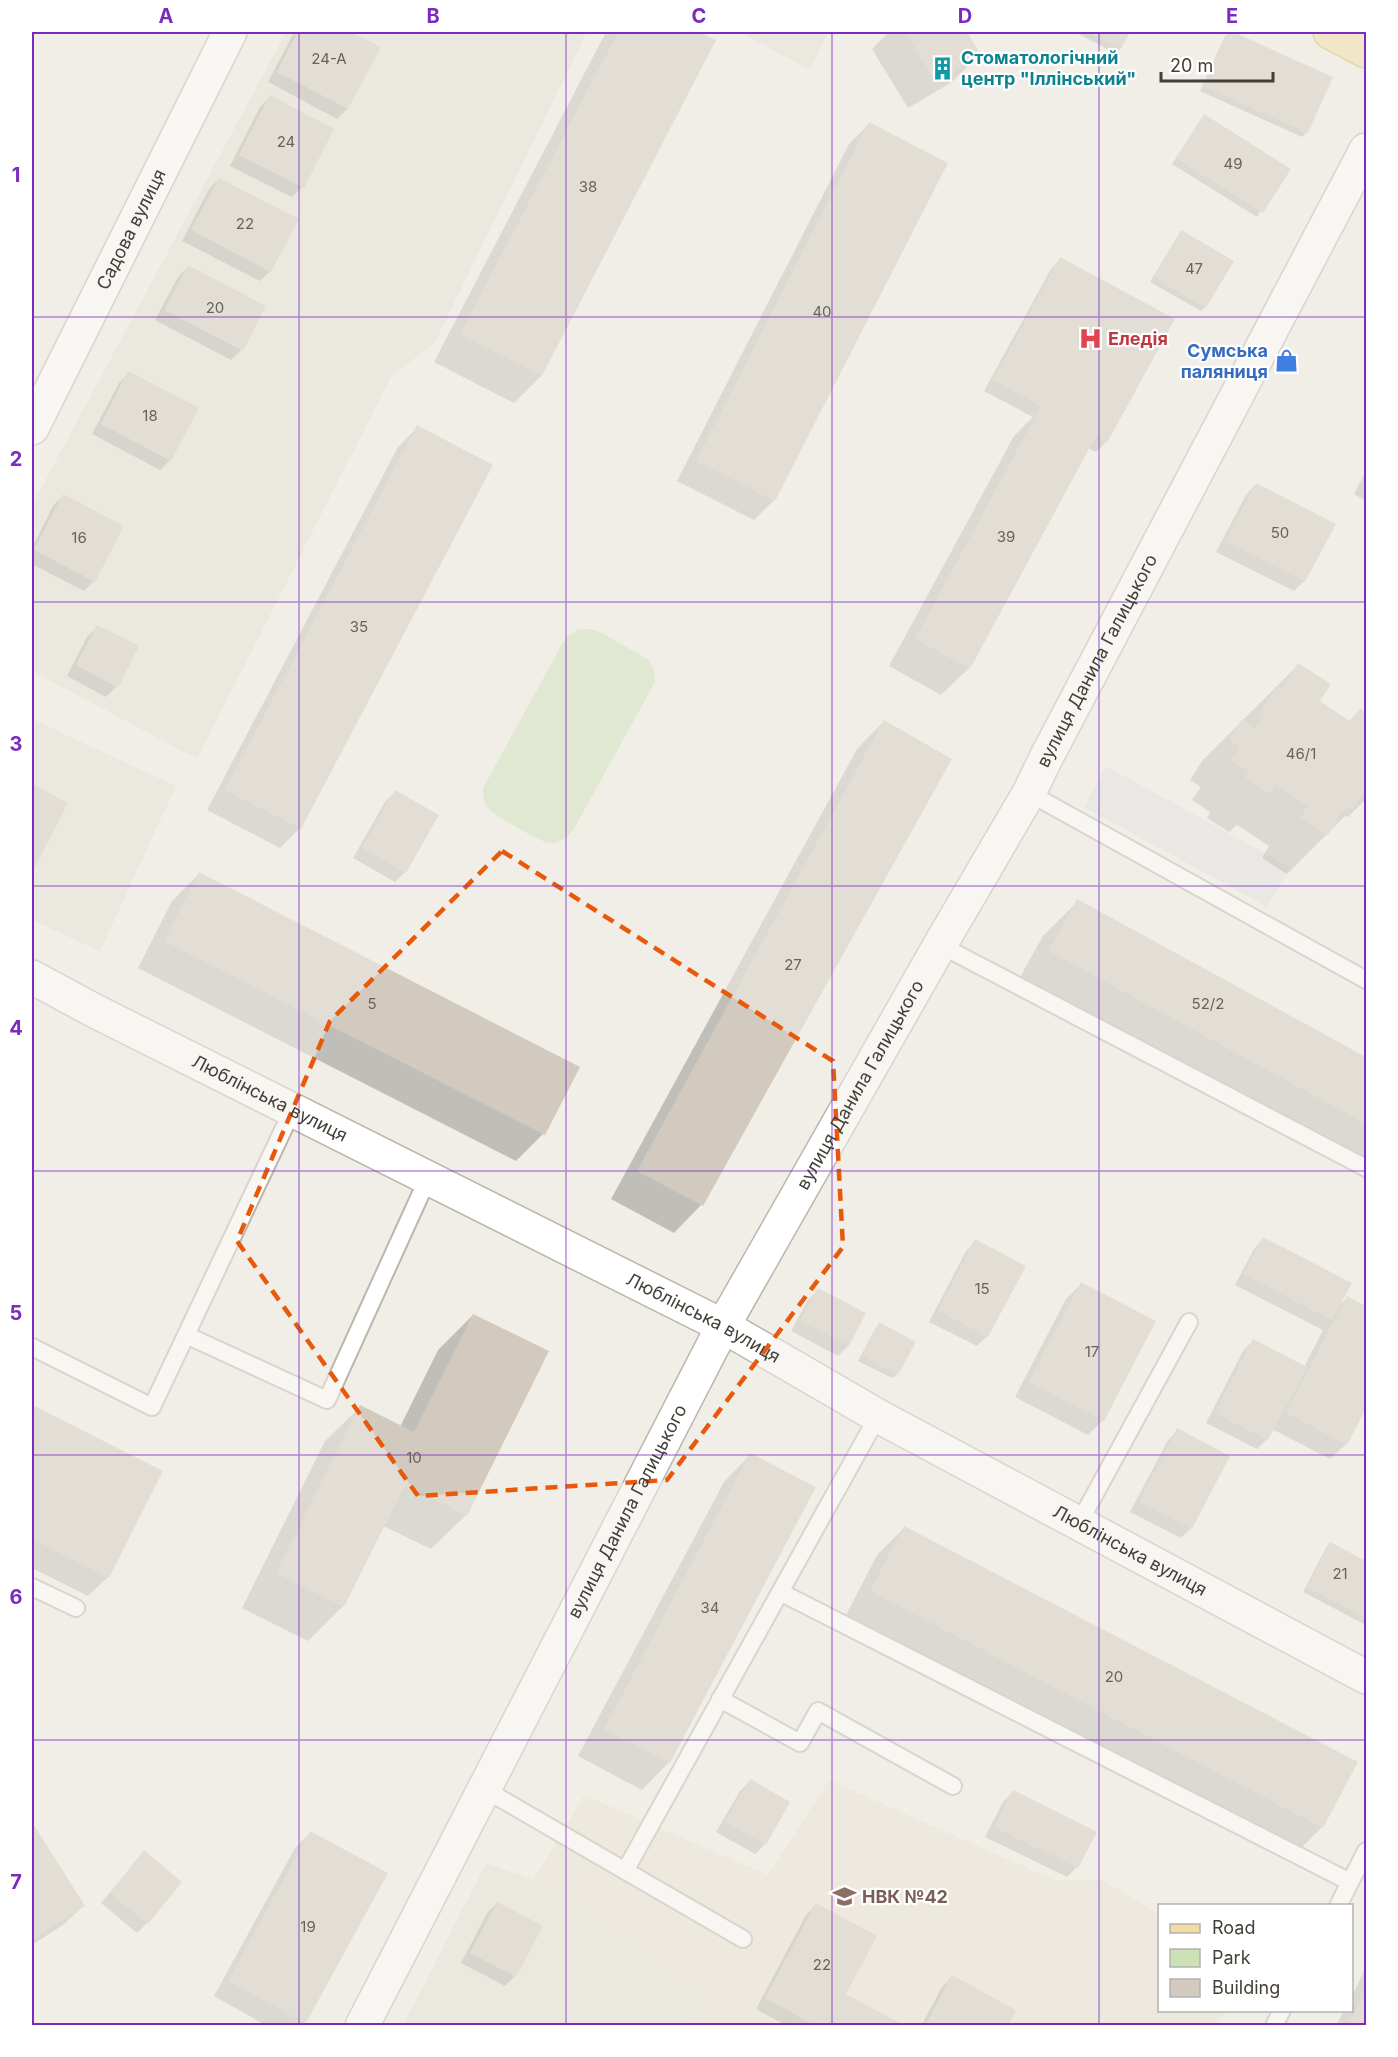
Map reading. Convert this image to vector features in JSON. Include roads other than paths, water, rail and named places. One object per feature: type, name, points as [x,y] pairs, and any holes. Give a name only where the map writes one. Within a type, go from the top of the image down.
[{"type":"main road","points":[[1330,32],[1366,51]]},
{"type":"street","name":"Садова вулиця","points":[[32,428],[230,32]]},
{"type":"street","name":"вулиця Данила Галицького","points":[[362,2025],[723,1326],[1029,793],[1366,150]]},
{"type":"street","name":"Люблінська вулиця","points":[[32,977],[93,1010],[723,1326],[878,1416],[1366,1677]]},
{"type":"lane","points":[[1029,793],[1366,980]]},
{"type":"lane","points":[[940,945],[1366,1168]]},
{"type":"lane","points":[[32,1347],[152,1407],[292,1110]]},
{"type":"lane","points":[[186,1335],[327,1400],[428,1178]]},
{"type":"lane","points":[[1079,1523],[1188,1322]]},
{"type":"lane","points":[[625,1871],[878,1416]]},
{"type":"lane","points":[[32,1587],[76,1608]]},
{"type":"lane","points":[[780,1592],[1350,1882]]},
{"type":"lane","points":[[720,1699],[800,1743],[818,1711],[952,1786]]},
{"type":"lane","points":[[484,1789],[743,1939]]},
{"type":"lane","points":[[1339,1904],[1366,1851]]},
{"type":"place","name":"Стоматологічний центр \"Іллінський\"","points":[[943,68]]},
{"type":"place","name":"Еледія","points":[[1090,339]]},
{"type":"place","name":"Сумська паляниця","points":[[1286,361]]},
{"type":"place","name":"НВК №42","points":[[844,1897]]}]
